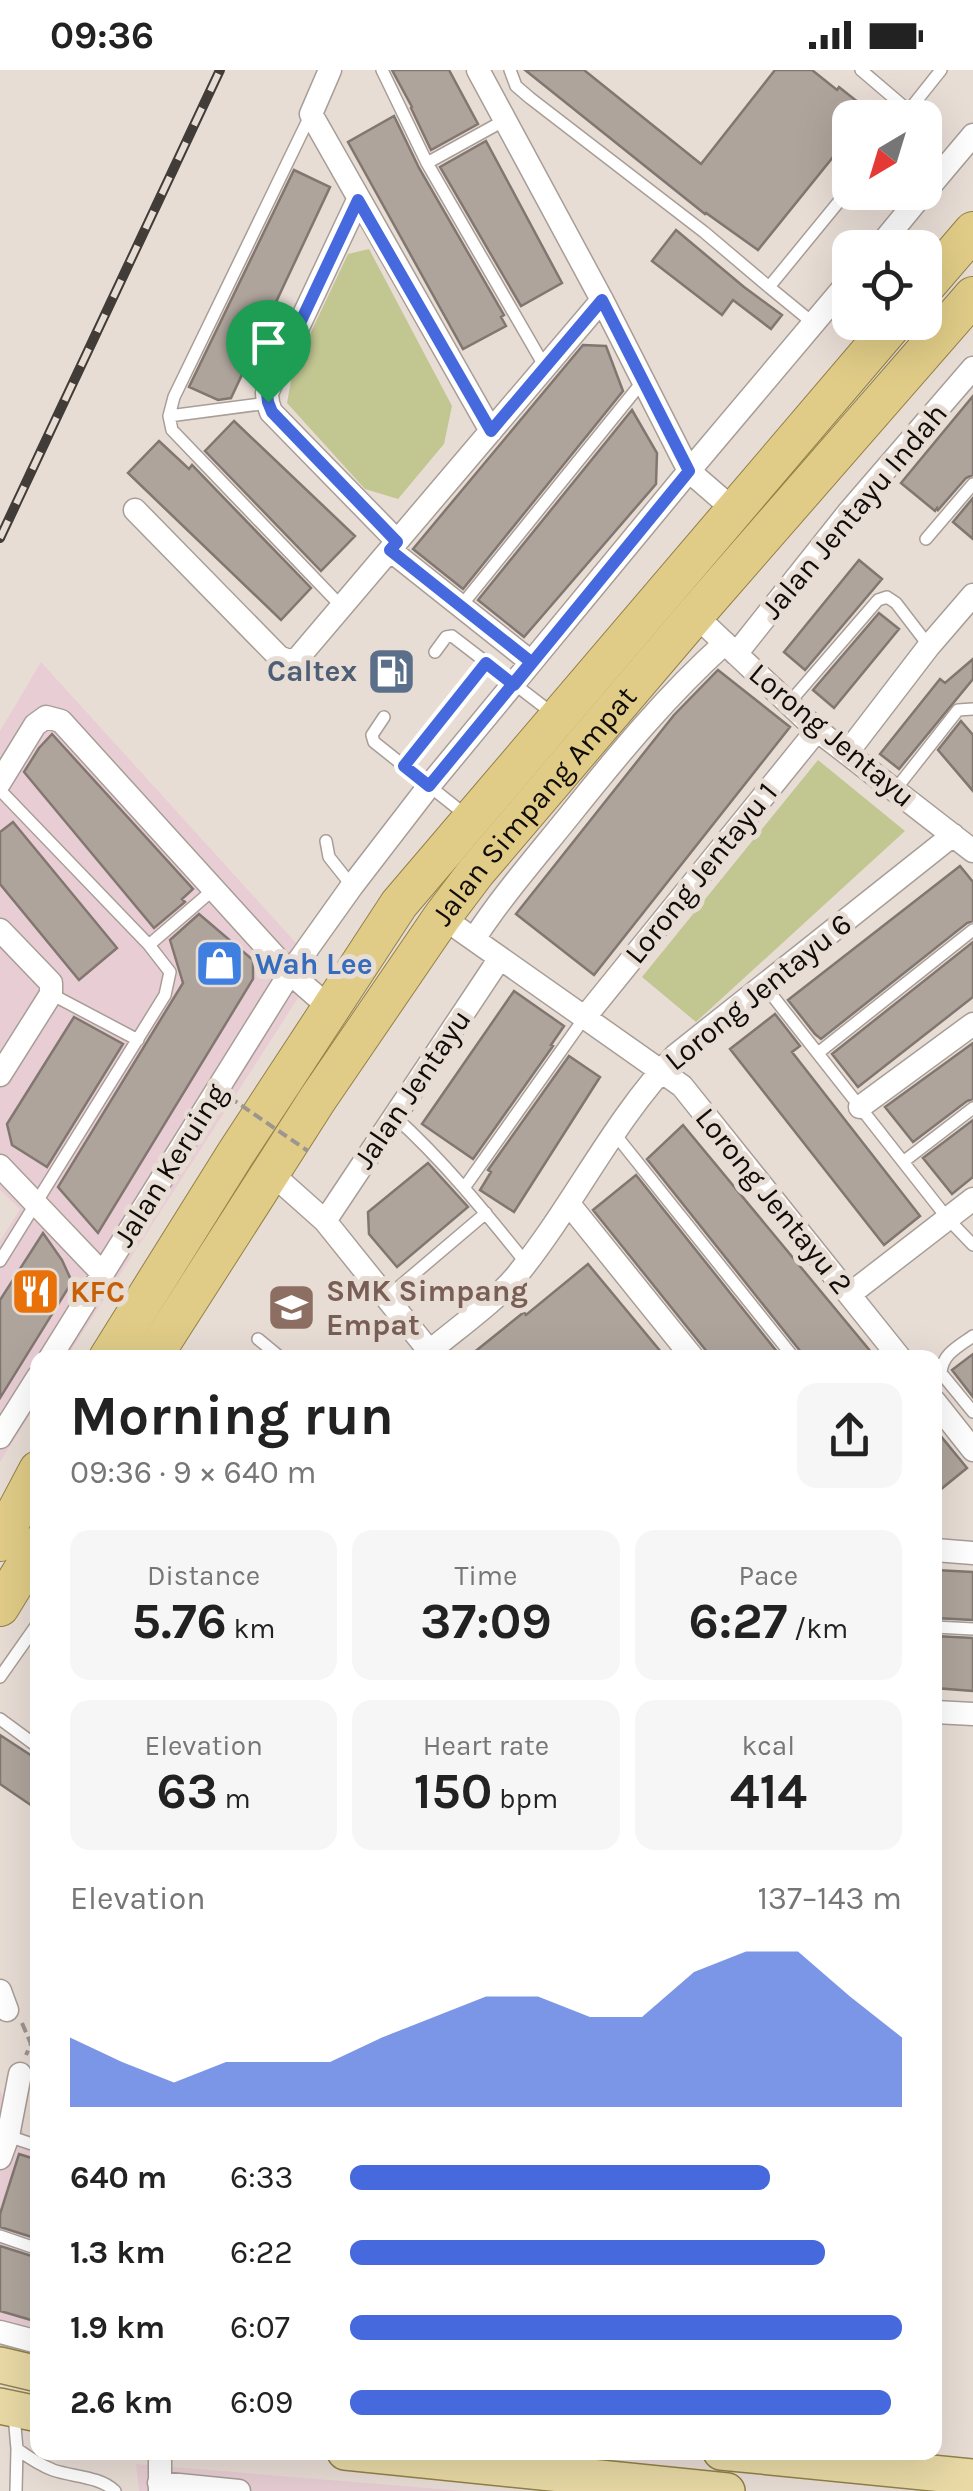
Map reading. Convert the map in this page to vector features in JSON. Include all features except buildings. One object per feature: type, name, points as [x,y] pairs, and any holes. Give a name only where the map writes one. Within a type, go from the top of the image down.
[{"type":"highway","points":[[942,267],[973,231]]},
{"type":"highway","name":"Jalan Simpang Ampat","points":[[157,1350],[270,1172],[476,872],[973,296]]},
{"type":"highway","name":"Jalan Simpang Ampat","points":[[113,1350],[236,1153],[400,904],[879,340]]},
{"type":"highway","points":[[0,1542],[30,1485]]},
{"type":"highway","points":[[0,1608],[30,1559]]},
{"type":"main road","points":[[423,2460],[727,2491]]},
{"type":"main road","points":[[805,2460],[973,2476]]},
{"type":"street","points":[[330,70],[311,114],[491,431]]},
{"type":"street","points":[[478,70],[689,471],[734,510]]},
{"type":"street","points":[[942,172],[973,135]]},
{"type":"street","points":[[358,200],[267,393],[268,402],[272,412],[394,546],[531,662]]},
{"type":"street","points":[[893,230],[910,210]]},
{"type":"street","points":[[135,510],[279,658],[298,658],[602,300]]},
{"type":"street","name":"Jalan Keruing","points":[[55,1350],[290,973],[352,886],[429,786],[832,302]]},
{"type":"street","name":"Jalan Jentayu Indah","points":[[474,939],[495,907],[598,780],[693,671],[730,649],[973,368]]},
{"type":"street","points":[[846,754],[973,595]]},
{"type":"street","name":"Lorong Jentayu","points":[[694,615],[816,730],[973,851]]},
{"type":"street","points":[[0,782],[35,725],[46,718],[61,721],[290,973],[330,1008]]},
{"type":"street","name":"Lorong Jentayu 1","points":[[585,1017],[816,730]]},
{"type":"street","name":"Lorong Jentayu 6","points":[[437,1350],[513,1280],[661,1070],[953,835]]},
{"type":"street","name":"Lorong Jentayu 2","points":[[442,917],[682,1086],[894,1350]]},
{"type":"street","points":[[0,930],[51,983],[51,994],[0,1075]]},
{"type":"street","name":"Jalan Jentayu","points":[[325,1220],[500,958]]},
{"type":"street","points":[[860,1107],[973,1024]]},
{"type":"street","points":[[0,1166],[102,1273]]},
{"type":"street","points":[[270,1172],[325,1220],[430,1350]]},
{"type":"street","points":[[850,1294],[973,1199]]},
{"type":"street","points":[[569,1204],[686,1350]]},
{"type":"street","points":[[0,1437],[30,1390]]},
{"type":"street","points":[[942,1411],[973,1450]]},
{"type":"street","points":[[942,1551],[973,1553]]},
{"type":"street","points":[[942,1712],[973,1714]]},
{"type":"street","points":[[4,2147],[20,2074]]},
{"type":"street","points":[[0,2332],[28,2367]]},
{"type":"street","points":[[160,2460],[160,2487],[239,2491]]},
{"type":"lane","points":[[382,70],[427,164],[545,367]]},
{"type":"lane","points":[[510,70],[516,86],[530,98],[704,232],[814,324]]},
{"type":"lane","points":[[860,70],[897,100]]},
{"type":"lane","points":[[918,100],[941,70]]},
{"type":"lane","points":[[311,114],[174,397],[169,416],[172,430],[342,607]]},
{"type":"lane","points":[[427,164],[505,120]]},
{"type":"lane","points":[[770,286],[832,210]]},
{"type":"lane","points":[[461,606],[642,381]]},
{"type":"lane","points":[[169,416],[268,402]]},
{"type":"lane","points":[[926,539],[973,484]]},
{"type":"lane","points":[[789,703],[878,600],[887,597],[896,603],[929,646]]},
{"type":"lane","points":[[435,652],[452,636],[556,716]]},
{"type":"lane","points":[[404,766],[486,663]]},
{"type":"lane","points":[[895,790],[958,710],[973,709]]},
{"type":"lane","points":[[384,717],[372,735],[374,742],[471,818]]},
{"type":"lane","points":[[0,790],[149,945],[170,972],[166,995],[0,1261]]},
{"type":"lane","points":[[326,840],[329,857],[352,886]]},
{"type":"lane","points":[[149,945],[214,888]]},
{"type":"lane","points":[[818,1053],[973,930]]},
{"type":"lane","points":[[764,984],[948,1219],[973,1245]]},
{"type":"lane","points":[[51,994],[138,1040]]},
{"type":"lane","points":[[464,1188],[585,1017]]},
{"type":"lane","points":[[904,1162],[973,1108]]},
{"type":"lane","points":[[394,1116],[464,1188],[526,1263]]},
{"type":"lane","points":[[614,1133],[788,1350]]},
{"type":"lane","points":[[387,1297],[486,1213]]},
{"type":"lane","points":[[942,1364],[973,1336]]},
{"type":"lane","points":[[258,1339],[272,1350]]},
{"type":"lane","points":[[942,1374],[973,1412]]},
{"type":"lane","points":[[942,1627],[973,1629]]},
{"type":"lane","points":[[0,1677],[30,1634]]},
{"type":"lane","points":[[0,1719],[30,1742]]},
{"type":"lane","points":[[4,2147],[30,2146]]},
{"type":"lane","points":[[0,2236],[30,2246]]},
{"type":"lane","points":[[16,2491],[17,2410]]},
{"type":"lane","points":[[17,2449],[30,2457]]},
{"type":"lane","points":[[35,2460],[52,2470],[112,2486],[115,2491]]},
{"type":"path","points":[[229,1096],[308,1151]]},
{"type":"path","points":[[4,2001],[24,2024],[30,2041]]},
{"type":"path","points":[[20,2074],[30,2047]]},
{"type":"shaded area","points":[[41,662],[318,967],[72,1350],[30,1350],[30,1414],[0,1462],[0,1241],[20,1209],[0,1190],[0,731]]},
{"type":"shaded area","points":[[0,2091],[25,2135],[30,2137],[30,2359],[0,2351]]},
{"type":"shaded area","points":[[136,2464],[465,2491],[139,2491]]},
{"type":"green space","points":[[369,249],[452,406],[444,444],[398,499],[365,489],[287,403],[293,370],[348,254]]},
{"type":"green space","points":[[818,760],[905,831],[696,1022],[642,977]]},
{"type":"railway","points":[[0,538],[220,70]]},
{"type":"place","name":"Caltex","points":[[392,671]]},
{"type":"place","name":"Wah Lee","points":[[220,964]]},
{"type":"place","name":"KFC","points":[[35,1292]]},
{"type":"place","name":"SMK Simpang Empat","points":[[291,1308]]},
{"type":"route","points":[[268,402],[267,393],[358,200],[491,431],[602,300],[689,471],[514,685],[486,663],[404,766],[429,786],[514,685],[531,662],[390,550],[397,542],[272,412],[268,402]]}]
